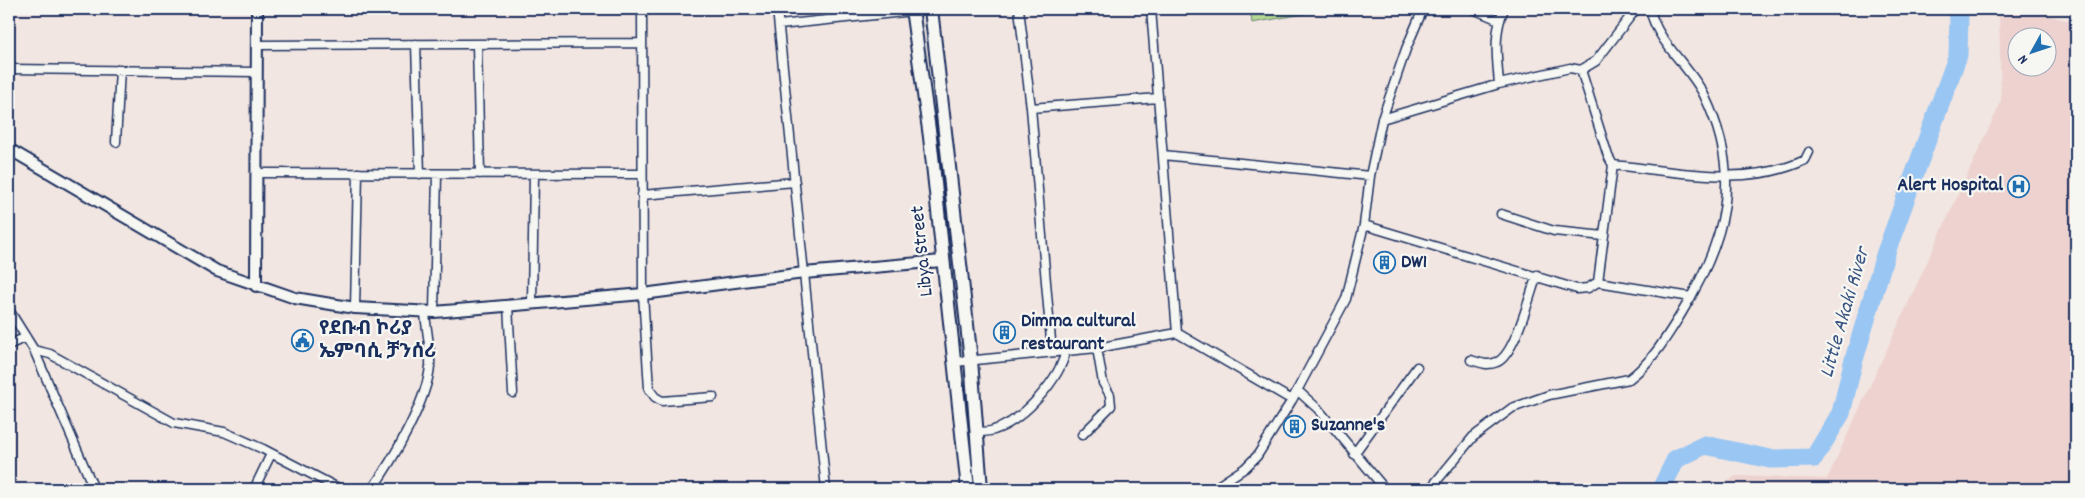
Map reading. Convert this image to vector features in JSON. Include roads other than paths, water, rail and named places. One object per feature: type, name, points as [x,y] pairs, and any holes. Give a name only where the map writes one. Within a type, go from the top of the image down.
[{"type":"main road","name":"Libya Street","points":[[931,9],[971,360],[975,432],[981,489]]},
{"type":"main road","name":"Libya Street","points":[[912,10],[930,137],[968,489]]},
{"type":"street","points":[[256,286],[257,9]]},
{"type":"street","points":[[642,9],[643,294],[647,374],[650,389],[655,397],[662,401],[713,397]]},
{"type":"street","points":[[777,9],[826,489]]},
{"type":"street","points":[[1019,9],[1031,108],[1052,352]]},
{"type":"street","points":[[1150,9],[1177,334]]},
{"type":"street","points":[[1213,489],[1245,468],[1257,456],[1292,400],[1346,299],[1364,224],[1370,176],[1382,119],[1406,49],[1423,9]]},
{"type":"street","points":[[1473,9],[1499,20]]},
{"type":"street","points":[[1499,84],[1496,44],[1499,20],[1504,9]]},
{"type":"street","points":[[1382,119],[1499,84],[1570,68],[1582,70],[1596,61],[1636,9]]},
{"type":"street","points":[[1430,489],[1473,437],[1512,408],[1549,395],[1629,379],[1652,358],[1691,297],[1708,265],[1722,225],[1727,202],[1727,176],[1718,132],[1704,95],[1662,38],[1652,19],[1650,9]]},
{"type":"street","points":[[778,25],[912,10]]},
{"type":"street","points":[[256,45],[642,43]]},
{"type":"street","points":[[416,44],[420,174]]},
{"type":"street","points":[[477,44],[480,174]]},
{"type":"street","points":[[9,69],[256,72]]},
{"type":"street","points":[[116,142],[120,69]]},
{"type":"street","points":[[1582,70],[1612,165],[1598,282]]},
{"type":"street","points":[[1031,108],[1158,98]]},
{"type":"street","points":[[9,149],[217,271],[256,286],[296,298],[355,308],[430,312],[508,306],[643,294],[804,273],[942,261]]},
{"type":"street","points":[[1612,165],[1727,176],[1748,176],[1792,166],[1805,160],[1809,152]]},
{"type":"street","points":[[1163,155],[1370,176]]},
{"type":"street","points":[[257,173],[642,174]]},
{"type":"street","points":[[355,308],[358,174]]},
{"type":"street","points":[[372,489],[382,476],[425,394],[430,365],[430,312],[437,174]]},
{"type":"street","points":[[532,304],[534,174]]},
{"type":"street","points":[[642,195],[795,182]]},
{"type":"street","points":[[1500,214],[1554,231],[1604,236]]},
{"type":"street","points":[[1364,224],[1537,275],[1577,289],[1588,288],[1598,282],[1691,297]]},
{"type":"street","points":[[1471,360],[1485,365],[1499,362],[1510,351],[1537,275]]},
{"type":"street","points":[[508,306],[513,393]]},
{"type":"street","points":[[9,310],[34,350],[94,489]]},
{"type":"street","points":[[955,362],[1097,348],[1177,334],[1292,400]]},
{"type":"street","points":[[9,345],[26,337]]},
{"type":"street","points":[[1082,435],[1111,406],[1110,395],[1103,383],[1097,348]]},
{"type":"street","points":[[34,350],[50,354],[174,423],[224,432],[340,489]]},
{"type":"street","points":[[975,432],[993,431],[1029,407],[1061,367],[1066,351]]},
{"type":"street","points":[[1354,454],[1417,367]]},
{"type":"street","points":[[1297,390],[1318,409],[1385,489]]},
{"type":"street","points":[[254,489],[271,454]]},
{"type":"waterway","name":"Little Akaki River","points":[[1661,489],[1676,459],[1705,445],[1770,459],[1814,458],[1841,413],[1853,363],[1885,255],[1958,55],[1959,16],[1956,9]]},
{"type":"place","name":"Alert Hospital","points":[[2019,186]]},
{"type":"place","name":"DW1","points":[[1385,263]]},
{"type":"place","name":"Dimma cultural restaurant","points":[[1005,333]]},
{"type":"place","name":"የደቡብ ኮሪያ ኤምባሲ ቻንሰሪ","points":[[303,341]]},
{"type":"place","name":"Suzanne's","points":[[1295,426]]}]
